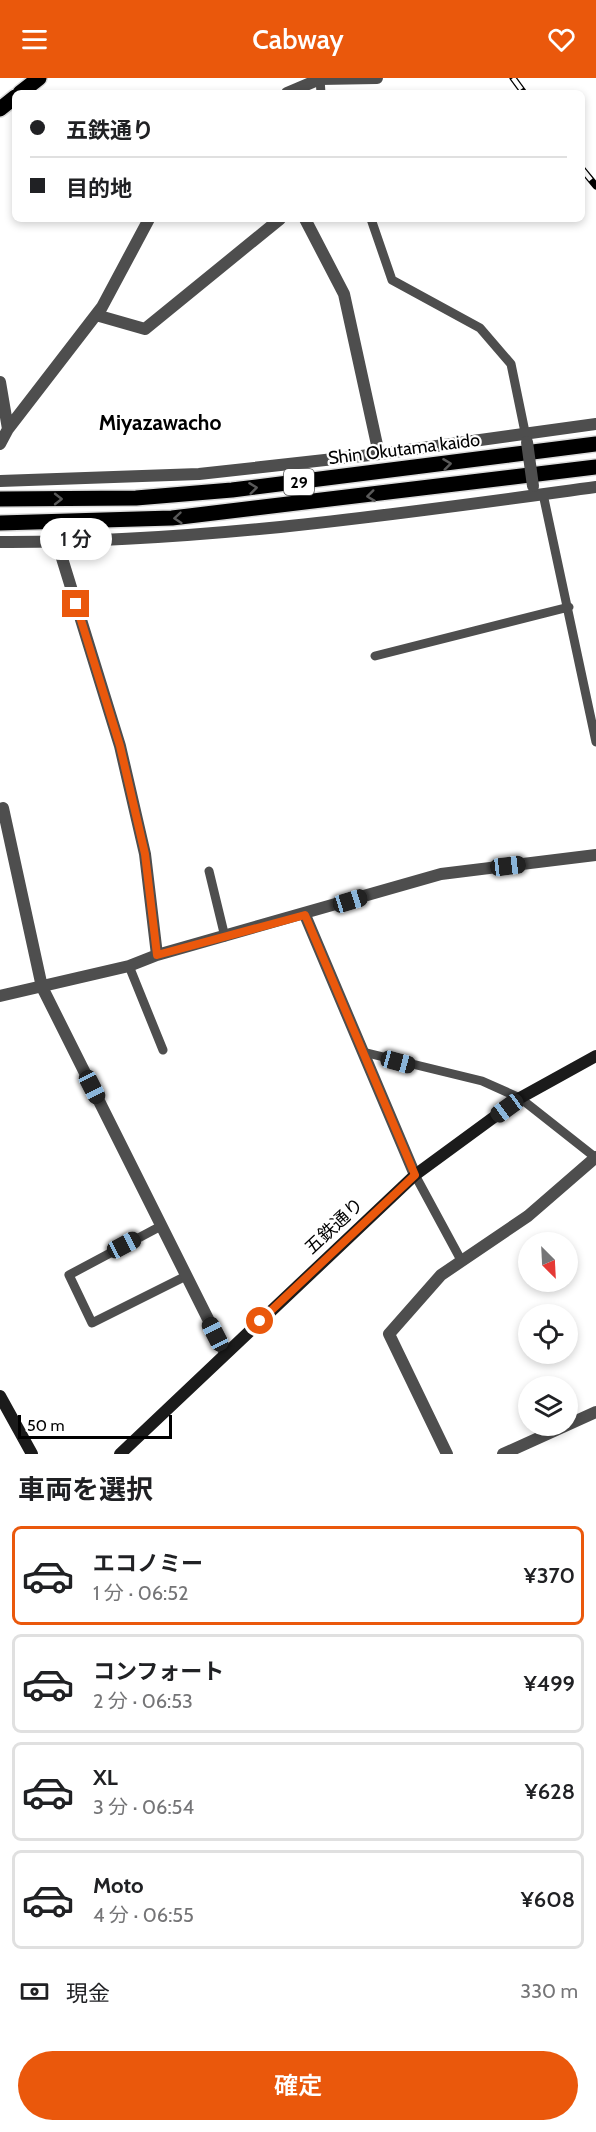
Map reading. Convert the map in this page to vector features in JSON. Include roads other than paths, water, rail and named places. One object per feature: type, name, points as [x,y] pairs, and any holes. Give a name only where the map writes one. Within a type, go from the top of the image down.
[{"type":"main road","points":[[24,90],[39,78]]},
{"type":"main road","points":[[0,109],[12,99]]},
{"type":"main road","name":"Shin Okutama kaido","points":[[0,499],[136,498],[232,490],[596,444]]},
{"type":"main road","name":"29","points":[[0,523],[172,518],[596,467]]},
{"type":"street","points":[[294,90],[320,79],[378,78]]},
{"type":"street","points":[[0,444],[8,429],[96,315],[147,222]]},
{"type":"street","points":[[96,315],[145,329],[276,222]]},
{"type":"street","points":[[307,222],[345,294],[379,454]]},
{"type":"street","points":[[0,382],[8,429]]},
{"type":"street","points":[[0,481],[160,477],[526,437],[596,424]]},
{"type":"street","points":[[526,437],[537,492]]},
{"type":"street","points":[[0,542],[57,542],[222,533],[537,492],[596,487]]},
{"type":"street","points":[[57,542],[120,746],[145,854],[157,955]]},
{"type":"street","points":[[3,808],[42,987],[225,1353]]},
{"type":"street","points":[[0,996],[129,966],[157,955],[305,915],[441,874],[596,855]]},
{"type":"street","points":[[305,915],[415,1175]]},
{"type":"street","name":"五鉄通り","points":[[120,1454],[415,1175],[520,1098],[596,1056]]},
{"type":"street","points":[[447,1454],[389,1334],[441,1275],[528,1216],[596,1157]]},
{"type":"street","points":[[0,1396],[32,1454]]},
{"type":"street","points":[[503,1454],[596,1412]]},
{"type":"lane","points":[[372,222],[392,280],[480,328],[511,364],[526,437]]},
{"type":"lane","points":[[537,492],[568,607],[596,742]]},
{"type":"lane","points":[[375,656],[568,607]]},
{"type":"lane","points":[[209,871],[225,937]]},
{"type":"lane","points":[[129,966],[163,1050]]},
{"type":"lane","points":[[363,1052],[482,1081],[520,1098],[596,1157]]},
{"type":"lane","points":[[415,1175],[460,1260]]},
{"type":"lane","points":[[161,1226],[69,1275],[92,1323],[186,1275]]},
{"type":"railway","points":[[513,78],[522,90]]},
{"type":"railway","points":[[585,173],[596,186]]},
{"type":"district","name":"Miyazawacho","points":[[160,423]]}]
